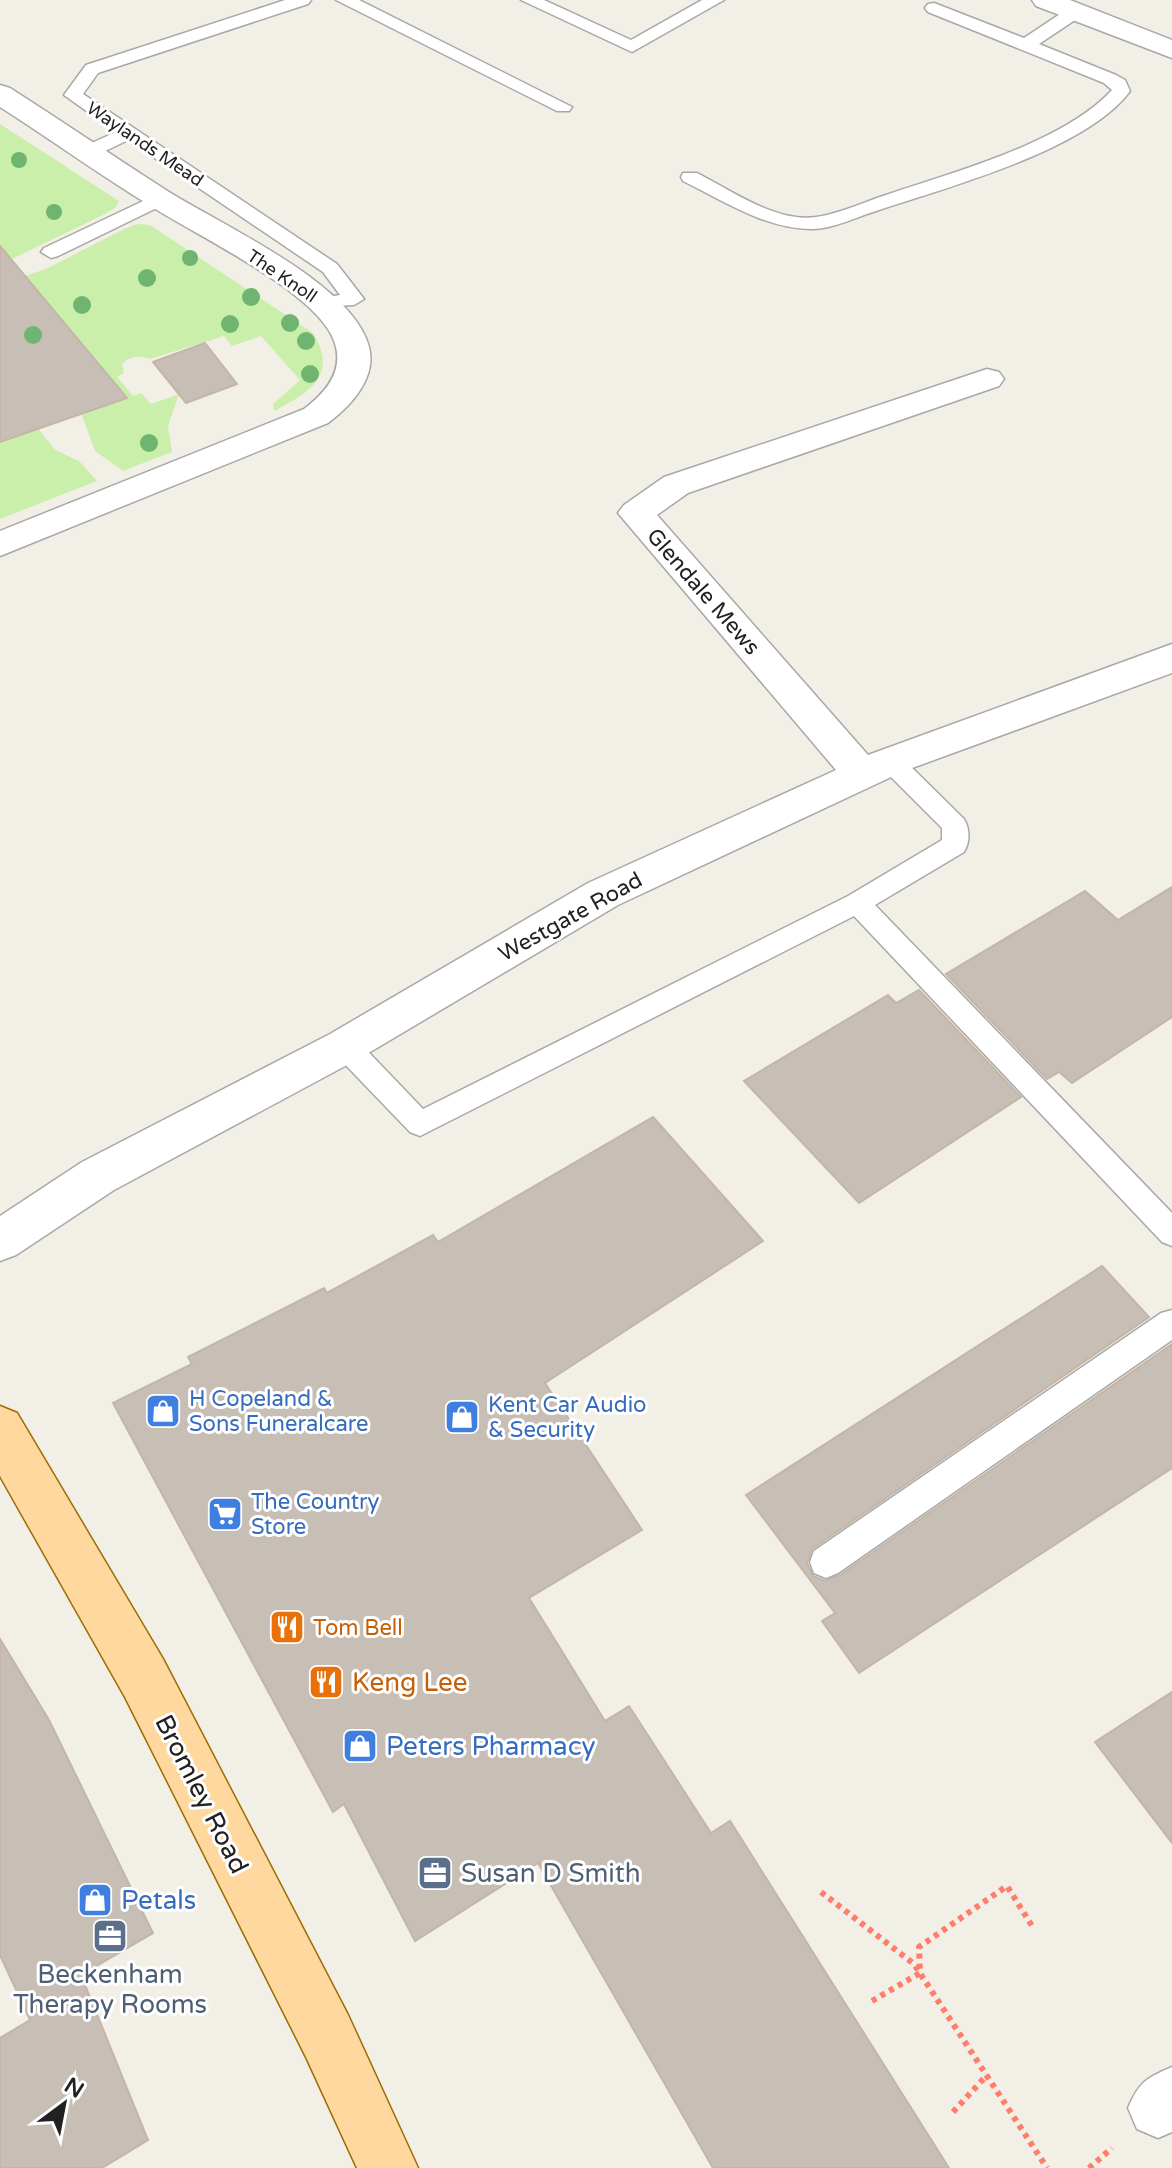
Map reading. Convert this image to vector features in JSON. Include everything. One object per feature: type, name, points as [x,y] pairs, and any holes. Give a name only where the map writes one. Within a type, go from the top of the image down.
[{"type":"main road","name":"Bromley Road","points":[[0,1429],[144,1678],[327,2036],[388,2168]]},
{"type":"street","points":[[1060,4],[1172,50]]},
{"type":"street","name":"The Knoll","points":[[0,94],[160,199],[307,289],[348,333],[354,350],[351,377],[344,392],[316,416],[0,544]]},
{"type":"street","name":"Glendale Mews","points":[[876,767],[636,513],[676,485],[987,379]]},
{"type":"street","name":"Westgate Road","points":[[0,1241],[98,1176],[345,1046],[603,894],[876,767],[1162,675]]},
{"type":"lane","name":"Waylands Mead","points":[[302,0],[92,69],[73,95],[330,268],[354,299],[322,303]]},
{"type":"lane","points":[[345,0],[563,107]]},
{"type":"lane","points":[[530,0],[632,47],[715,0]]},
{"type":"lane","points":[[1025,45],[1060,4]]},
{"type":"lane","points":[[690,177],[774,217],[817,223],[1073,130],[1118,98],[1121,91],[1119,84],[934,8]]},
{"type":"lane","points":[[90,151],[129,133]]},
{"type":"lane","points":[[51,252],[160,199]]},
{"type":"lane","points":[[345,1046],[420,1124],[857,903],[955,845],[955,826],[876,767]]},
{"type":"lane","points":[[857,903],[1172,1233]]},
{"type":"lane","points":[[826,1562],[1172,1323]]},
{"type":"path","points":[[920,1973],[919,1947],[1007,1886],[1034,1929]]},
{"type":"path","points":[[821,1892],[914,1964],[1047,2168]]},
{"type":"path","points":[[872,2001],[920,1973]]},
{"type":"path","points":[[953,2112],[987,2075]]},
{"type":"green space","points":[[0,124],[119,201],[105,214],[12,259],[25,276],[46,269],[124,229],[137,224],[150,225],[313,333],[323,360],[316,381],[299,397],[274,411],[273,404],[300,380],[261,336],[232,346],[224,336],[150,359],[129,359],[122,364],[124,373],[117,377],[133,396],[141,393],[151,404],[179,394],[168,426],[172,452],[123,471],[95,451],[81,413],[12,395],[55,450],[79,461],[97,481],[0,519]]},
{"type":"building","points":[[0,246],[127,398],[0,442]]},
{"type":"building","points":[[205,343],[237,384],[186,403],[153,362]]},
{"type":"building","points":[[1172,887],[1172,1017],[1072,1083],[1059,1072],[1047,1079],[946,974],[1085,891],[1118,920]]},
{"type":"building","points":[[919,990],[1021,1097],[859,1203],[744,1081],[888,995],[896,1003]]},
{"type":"building","points":[[653,1117],[763,1241],[545,1383],[642,1530],[529,1598],[605,1721],[629,1706],[711,1833],[730,1821],[949,2168],[713,2168],[538,1863],[415,1941],[344,1804],[333,1812],[113,1403],[192,1364],[188,1357],[324,1288],[327,1293],[433,1235],[438,1242]]},
{"type":"building","points":[[1102,1266],[1149,1317],[812,1549],[807,1563],[813,1576],[825,1581],[840,1575],[1172,1344],[1172,1468],[859,1673],[822,1621],[835,1613],[746,1495]]},
{"type":"building","points":[[0,1639],[49,1720],[153,1933],[81,1975],[148,2140],[102,2168],[0,2168],[0,2038],[30,2020],[0,1955]]},
{"type":"building","points":[[1172,1692],[1172,1843],[1095,1742]]},
{"type":"place","name":"H Copeland & Sons Funeralcare","points":[[163,1411]]},
{"type":"place","name":"Kent Car Audio & Security","points":[[462,1417]]},
{"type":"place","name":"The Country Store","points":[[225,1514]]},
{"type":"place","name":"Tom Bell","points":[[287,1627]]},
{"type":"place","name":"Keng Lee","points":[[326,1682]]},
{"type":"place","name":"Peters Pharmacy","points":[[360,1746]]},
{"type":"place","name":"Susan D Smith","points":[[435,1873]]},
{"type":"place","name":"Petals","points":[[95,1900]]},
{"type":"place","name":"Beckenham Therapy Rooms","points":[[110,1936]]}]
